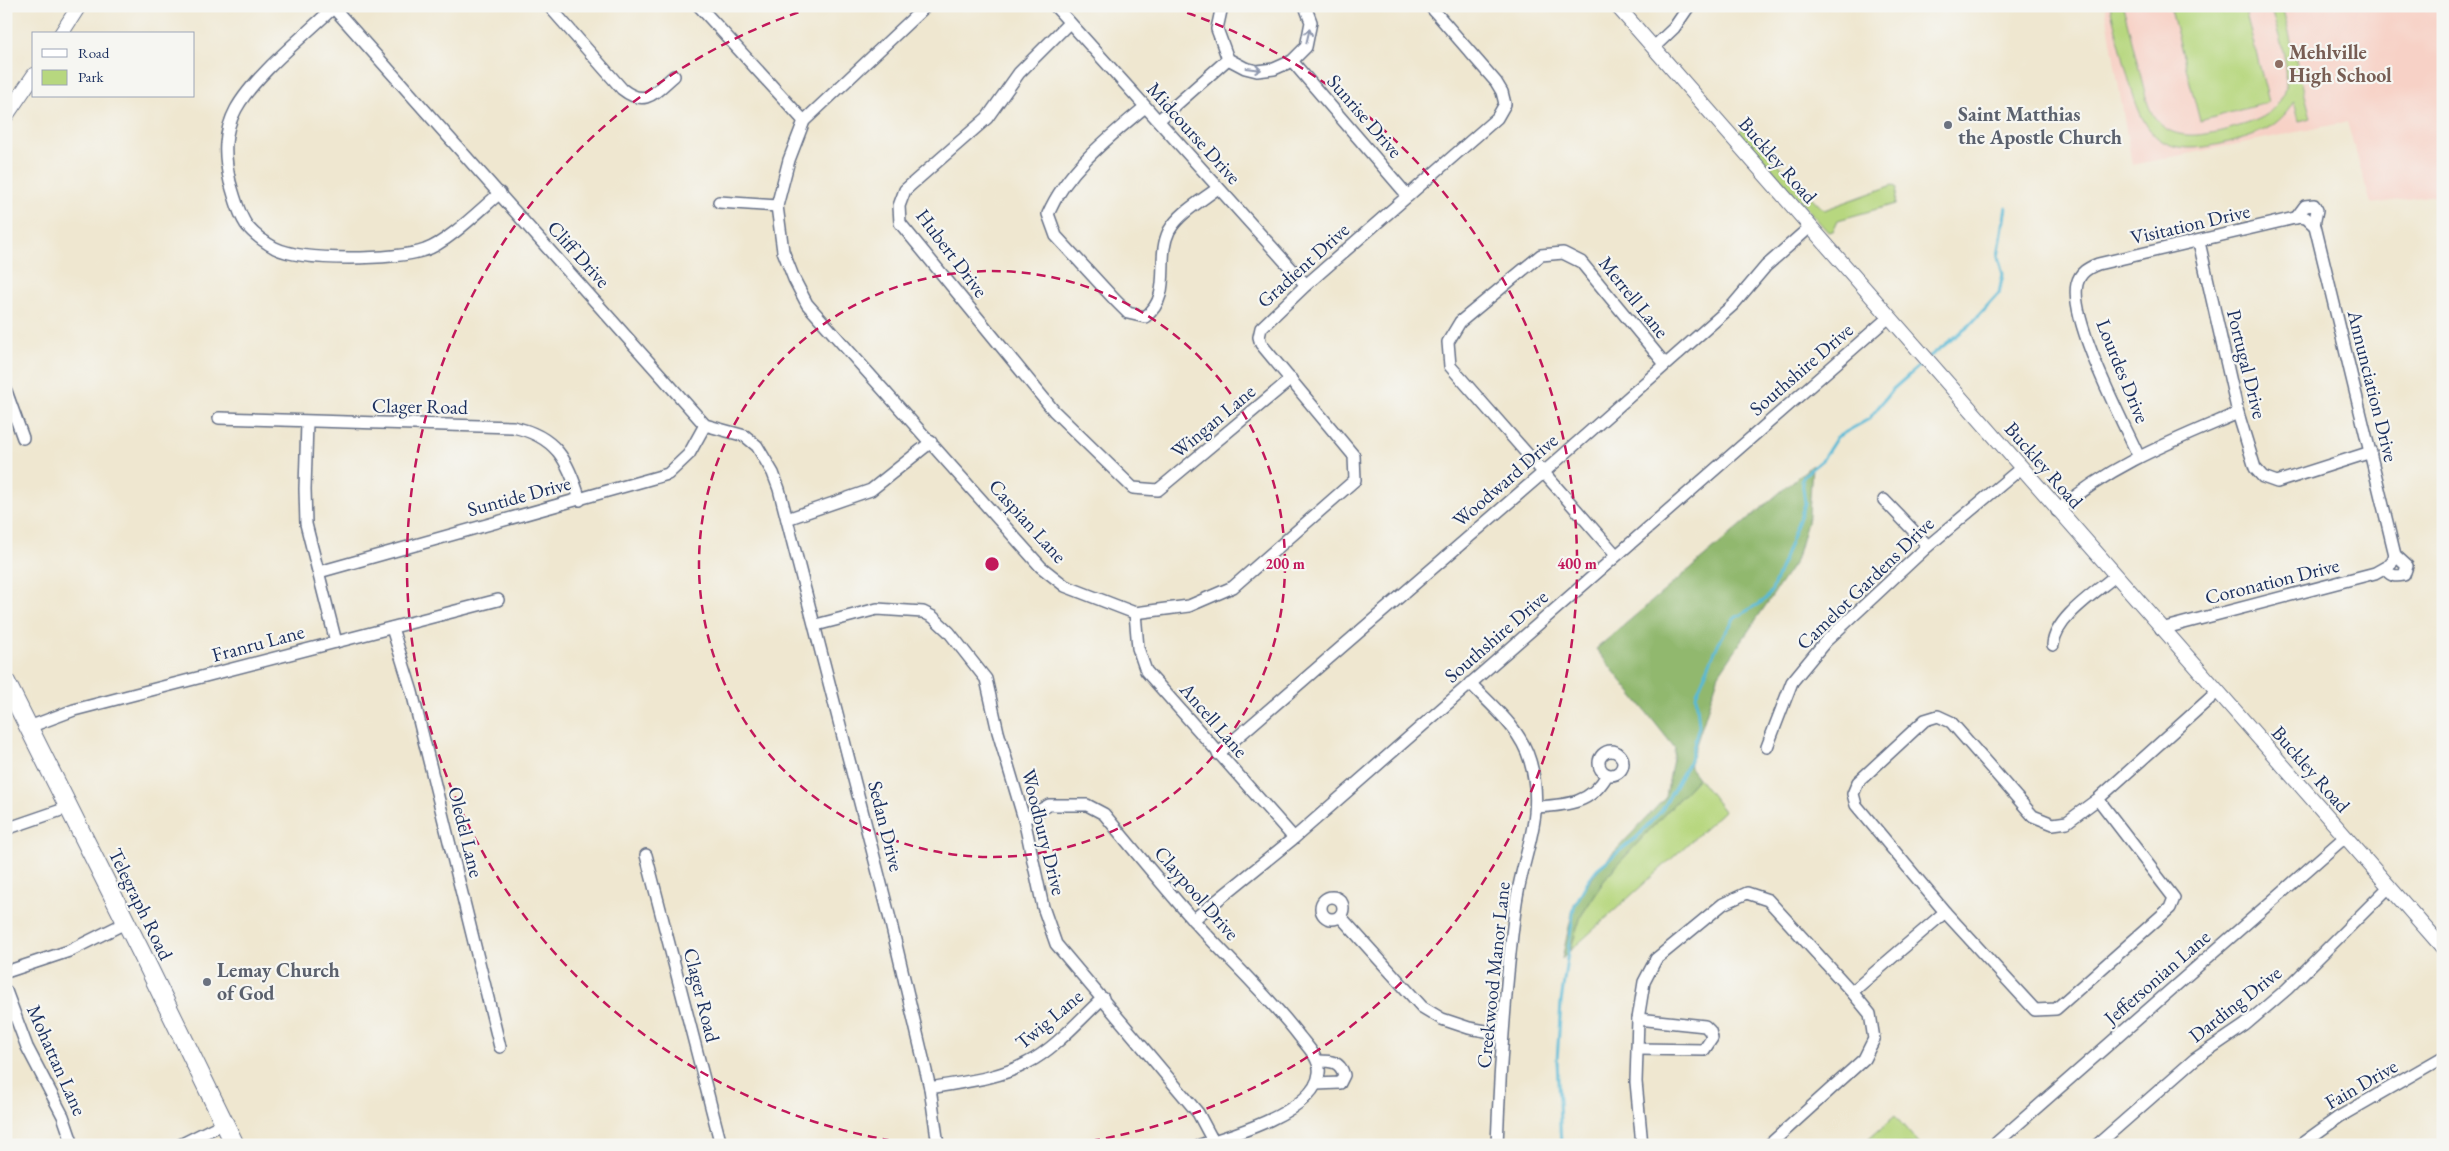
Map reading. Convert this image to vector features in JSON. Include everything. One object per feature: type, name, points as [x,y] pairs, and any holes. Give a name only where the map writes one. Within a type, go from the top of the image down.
[{"type":"main road","name":"Telegraph Road","points":[[6,682],[127,922],[235,1145]]},
{"type":"street","points":[[62,32],[79,6]]},
{"type":"street","points":[[549,6],[631,96],[640,100],[650,97],[674,76]]},
{"type":"street","points":[[699,6],[804,121]]},
{"type":"street","points":[[719,202],[777,206],[789,160],[804,121],[926,6]]},
{"type":"street","name":"Midcourse Drive","points":[[1055,6],[1306,285]]},
{"type":"street","points":[[1222,6],[1217,29],[1228,59],[1245,68],[1257,71],[1274,69],[1292,61],[1306,48],[1311,22],[1305,6]]},
{"type":"street","name":"Gradient Drive","points":[[1355,480],[1354,456],[1261,344],[1259,337],[1261,328],[1306,285],[1497,118],[1505,104],[1502,92],[1496,82],[1430,6]]},
{"type":"street","name":"Buckley Road","points":[[1617,6],[2020,469],[2443,948]]},
{"type":"street","points":[[1653,48],[1674,28],[1689,6]]},
{"type":"street","points":[[333,7],[262,76],[236,108],[225,136],[226,163],[233,193],[248,227],[277,249],[296,253],[330,257],[402,257],[437,245],[500,193]]},
{"type":"street","name":"Cliff Drive","points":[[333,7],[705,425]]},
{"type":"street","name":"Hubert Drive","points":[[1069,23],[1019,73],[987,118],[905,190],[900,206],[900,222],[1054,411],[1133,488],[1158,490]]},
{"type":"street","points":[[1159,120],[1228,59]]},
{"type":"street","name":"Sunrise Drive","points":[[1292,61],[1408,196]]},
{"type":"street","points":[[6,116],[32,78]]},
{"type":"street","points":[[1145,107],[1102,142],[1056,195],[1048,214],[1056,236],[1128,313],[1145,317],[1156,308],[1162,286],[1165,242],[1170,230],[1177,219],[1218,188]]},
{"type":"street","name":"Caspian Lane","points":[[777,206],[783,251],[794,280],[807,304],[1052,577],[1065,586],[1136,613],[1189,606],[1233,586],[1355,480]]},
{"type":"street","name":"Visitation Drive","points":[[2083,270],[2098,264],[2305,221]]},
{"type":"street","name":"Annunciation Drive","points":[[2305,221],[2371,452],[2390,562]]},
{"type":"street","name":"Woodward Drive","points":[[1218,754],[1544,472],[1733,305],[1766,266],[1810,227]]},
{"type":"street","name":"Portugal Drive","points":[[2199,242],[2238,413],[2255,468],[2263,477],[2277,482],[2371,452]]},
{"type":"street","name":"Merrell Lane","points":[[1544,472],[1450,366],[1448,342],[1460,322],[1541,255],[1563,253],[1581,262],[1665,364]]},
{"type":"street","name":"Lourdes Drive","points":[[2083,270],[2077,283],[2076,298],[2089,348],[2138,456]]},
{"type":"street","name":"Southshire Drive","points":[[1194,920],[1294,838],[1889,317]]},
{"type":"street","name":"Wingan Lane","points":[[1158,490],[1291,380]]},
{"type":"street","points":[[6,391],[23,438]]},
{"type":"street","points":[[2057,511],[2094,481],[2138,456],[2238,413]]},
{"type":"street","name":"Clager Road","points":[[219,418],[513,427],[531,431],[560,451],[572,472],[580,500]]},
{"type":"street","points":[[307,422],[306,524],[320,572],[336,642]]},
{"type":"street","points":[[705,425],[745,436],[757,446],[773,473],[787,519],[871,490],[931,442]]},
{"type":"street","name":"Suntide Drive","points":[[320,572],[668,474],[690,454],[705,425]]},
{"type":"street","name":"Camelot Gardens Drive","points":[[1767,747],[1792,682],[1826,642],[1928,546],[2020,469]]},
{"type":"street","points":[[1544,472],[1616,555]]},
{"type":"street","points":[[1884,500],[1928,546]]},
{"type":"street","name":"Sedan Drive","points":[[787,519],[816,625],[930,1088],[938,1145]]},
{"type":"street","name":"Coronation Drive","points":[[2161,628],[2375,573],[2390,562]]},
{"type":"street","points":[[2053,645],[2056,632],[2064,620],[2115,576]]},
{"type":"street","name":"Franru Lane","points":[[29,727],[74,710],[151,692],[498,600]]},
{"type":"street","name":"Woodbury Drive","points":[[816,625],[877,609],[922,612],[942,624],[986,679],[998,732],[1024,819],[1043,907],[1056,944],[1198,1113],[1213,1141]]},
{"type":"street","name":"Ancell Lane","points":[[1136,613],[1138,648],[1146,671],[1294,838]]},
{"type":"street","name":"Oledel Lane","points":[[392,628],[412,692],[500,1047]]},
{"type":"street","name":"Creekwood Manor Lane","points":[[1470,683],[1518,734],[1530,759],[1537,808],[1515,908],[1502,1034],[1497,1145]]},
{"type":"street","points":[[2098,799],[2174,898],[2170,908],[2056,1010],[2036,1010],[1945,912],[1856,805],[1853,794],[1858,782],[1925,720],[1938,716],[1951,722],[2033,816],[2053,824],[2067,822],[2098,799],[2218,692]]},
{"type":"street","points":[[1537,808],[1566,805],[1592,795],[1601,786],[1607,775]]},
{"type":"street","name":"Claypool Drive","points":[[1024,819],[1049,805],[1087,805],[1096,808],[1104,814],[1194,920],[1299,1036],[1318,1061]]},
{"type":"street","points":[[6,829],[70,807]]},
{"type":"street","name":"Jeffersonian Lane","points":[[1994,1145],[2345,837]]},
{"type":"street","name":"Clager Road","points":[[646,855],[721,1145]]},
{"type":"street","name":"Darding Drive","points":[[2097,1145],[2196,1059],[2245,1025],[2288,989],[2389,887]]},
{"type":"street","points":[[1642,1145],[1636,1082],[1638,1019],[1644,982],[1656,959],[1722,904],[1747,893],[1768,900],[1852,992],[1870,1014],[1874,1039],[1864,1059],[1769,1145]]},
{"type":"street","points":[[1852,992],[1945,912]]},
{"type":"street","points":[[1340,916],[1422,1007],[1442,1019],[1469,1028],[1502,1034]]},
{"type":"street","points":[[6,972],[69,951],[127,922]]},
{"type":"street","name":"Mohattan Lane","points":[[6,991],[27,1047],[63,1116],[73,1145]]},
{"type":"street","name":"Twig Lane","points":[[930,1088],[1004,1073],[1028,1063],[1051,1046],[1103,998]]},
{"type":"street","points":[[1637,1049],[1704,1050],[1712,1038],[1710,1031],[1705,1026],[1638,1019]]},
{"type":"street","name":"Fain Drive","points":[[2300,1145],[2339,1117],[2443,1057]]},
{"type":"street","points":[[1200,1145],[1272,1120],[1300,1100],[1316,1084],[1320,1072],[1318,1061],[1335,1062],[1342,1068],[1344,1075],[1340,1083],[1316,1084]]},
{"type":"street","points":[[180,1145],[224,1123]]},
{"type":"shaded area","name":"Mehlville High School","points":[[2105,6],[2443,6],[2443,194],[2371,204],[2347,122],[2132,165]]},
{"type":"green space","points":[[2110,6],[2123,6],[2147,101],[2153,115],[2170,131],[2192,135],[2216,132],[2247,124],[2271,111],[2282,98],[2285,88],[2286,69],[2282,47],[2270,6],[2282,6],[2311,118],[2299,121],[2294,101],[2282,118],[2258,133],[2205,147],[2186,148],[2170,145],[2158,138],[2148,128],[2140,113],[2133,95]]},
{"type":"green space","points":[[2170,6],[2244,6],[2269,102],[2200,121]]},
{"type":"green space","points":[[1743,128],[1824,210],[1893,185],[1897,188],[1895,204],[1838,220],[1833,231],[1828,232],[1739,132]]},
{"type":"green space","points":[[1812,465],[1809,515],[1796,561],[1719,674],[1689,766],[1698,778],[1607,876],[1581,916],[1570,951],[1562,959],[1574,904],[1601,866],[1666,797],[1675,748],[1596,649]]},
{"type":"green space","points":[[1698,778],[1724,811],[1570,951],[1581,916],[1607,876]]},
{"type":"green space","points":[[1895,1116],[1920,1145],[1862,1145]]},
{"type":"waterway","points":[[1929,357],[1969,326],[1999,293],[2003,274],[1998,257],[2006,207]]},
{"type":"waterway","points":[[1561,1145],[1557,1060],[1561,1003],[1574,907],[1597,869],[1637,837],[1662,810],[1690,760],[1699,726],[1696,695],[1719,642],[1735,618],[1765,600],[1772,590],[1805,504],[1802,480],[1804,475],[1823,459],[1837,437],[1869,419],[1892,390],[1925,361]]},
{"type":"place","name":"Mehlville High School","points":[[2279,64]]},
{"type":"place","name":"Saint Matthias the Apostle Church","points":[[1948,125]]},
{"type":"place","name":"Lemay Church of God","points":[[207,982]]}]
